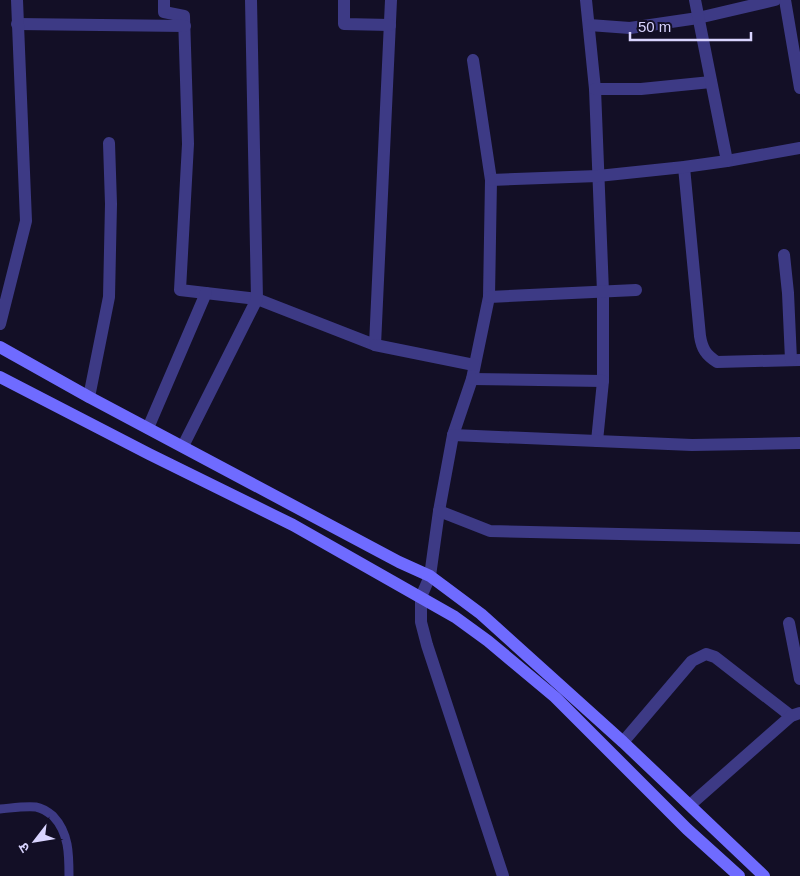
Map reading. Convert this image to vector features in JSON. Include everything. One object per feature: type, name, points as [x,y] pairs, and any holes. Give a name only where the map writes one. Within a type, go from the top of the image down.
[{"type":"street","points":[[0,324],[26,221],[17,0]]},
{"type":"street","points":[[164,0],[164,12],[184,16],[185,26],[188,144],[180,290],[257,299],[375,345],[474,365]]},
{"type":"street","points":[[183,446],[257,299],[251,0]]},
{"type":"street","points":[[344,0],[344,24],[390,25]]},
{"type":"street","points":[[375,345],[391,0]]},
{"type":"street","points":[[586,0],[595,90],[603,292],[603,381],[597,441]]},
{"type":"street","points":[[695,0],[727,161]]},
{"type":"street","points":[[589,25],[630,28],[698,18],[775,0]]},
{"type":"street","points":[[785,0],[800,88]]},
{"type":"street","points":[[17,24],[185,26]]},
{"type":"street","points":[[473,60],[491,180],[489,297],[472,379],[453,435],[439,510],[430,576],[421,597],[421,622],[426,645],[504,876]]},
{"type":"street","points":[[595,90],[641,90],[711,82]]},
{"type":"street","points":[[89,397],[109,297],[111,204],[109,143]]},
{"type":"street","points":[[491,180],[598,176],[684,167],[800,148]]},
{"type":"street","points":[[684,167],[702,347],[708,356],[718,362],[795,360],[794,292],[784,255]]},
{"type":"street","points":[[489,297],[636,290]]},
{"type":"street","points":[[148,428],[206,293]]},
{"type":"street","points":[[0,347],[89,397],[399,562],[430,576],[481,614],[623,742],[764,876]]},
{"type":"street","points":[[0,377],[149,454],[293,525],[455,617],[488,641],[547,691],[605,745],[687,828],[739,876]]},
{"type":"street","points":[[472,379],[603,381]]},
{"type":"street","points":[[453,435],[692,445],[800,443]]},
{"type":"street","points":[[439,510],[490,531],[800,538]]},
{"type":"street","points":[[788,623],[800,678]]},
{"type":"street","points":[[623,742],[692,661],[706,654],[715,657],[796,715],[690,805]]},
{"type":"lane","points":[[0,809],[38,807],[48,812],[59,823],[65,835],[68,849],[69,876]]}]
